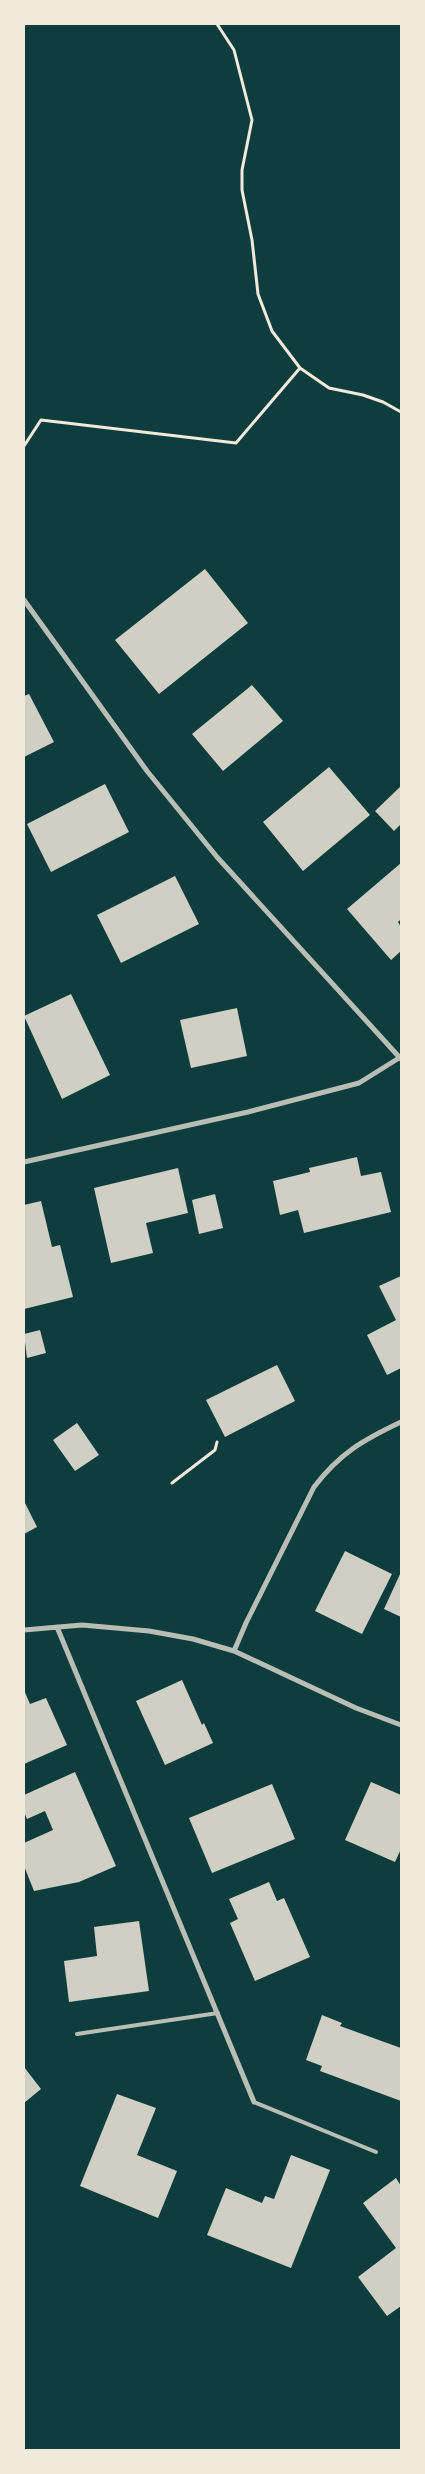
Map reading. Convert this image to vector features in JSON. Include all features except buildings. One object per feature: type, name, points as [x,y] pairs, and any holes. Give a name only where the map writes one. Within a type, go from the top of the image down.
[{"type":"street","points":[[24,600],[147,771],[200,837],[400,1058],[359,1084],[248,1112],[24,1162]]},
{"type":"street","points":[[234,1651],[314,1487],[328,1468],[344,1454],[401,1422]]},
{"type":"street","points":[[24,1630],[82,1624],[148,1631],[193,1640],[234,1651],[356,1708],[401,1726]]},
{"type":"street","points":[[57,1627],[254,2102]]},
{"type":"lane","points":[[77,2034],[218,2013]]},
{"type":"lane","points":[[254,2102],[376,2152]]},
{"type":"path","points":[[217,24],[234,50],[252,120],[242,170],[242,190],[252,240],[258,294],[272,331],[300,368],[329,388],[363,395],[384,402],[401,412]]},
{"type":"path","points":[[24,446],[41,420],[236,442],[300,368]]},
{"type":"path","points":[[172,1483],[215,1450],[217,1442]]}]
